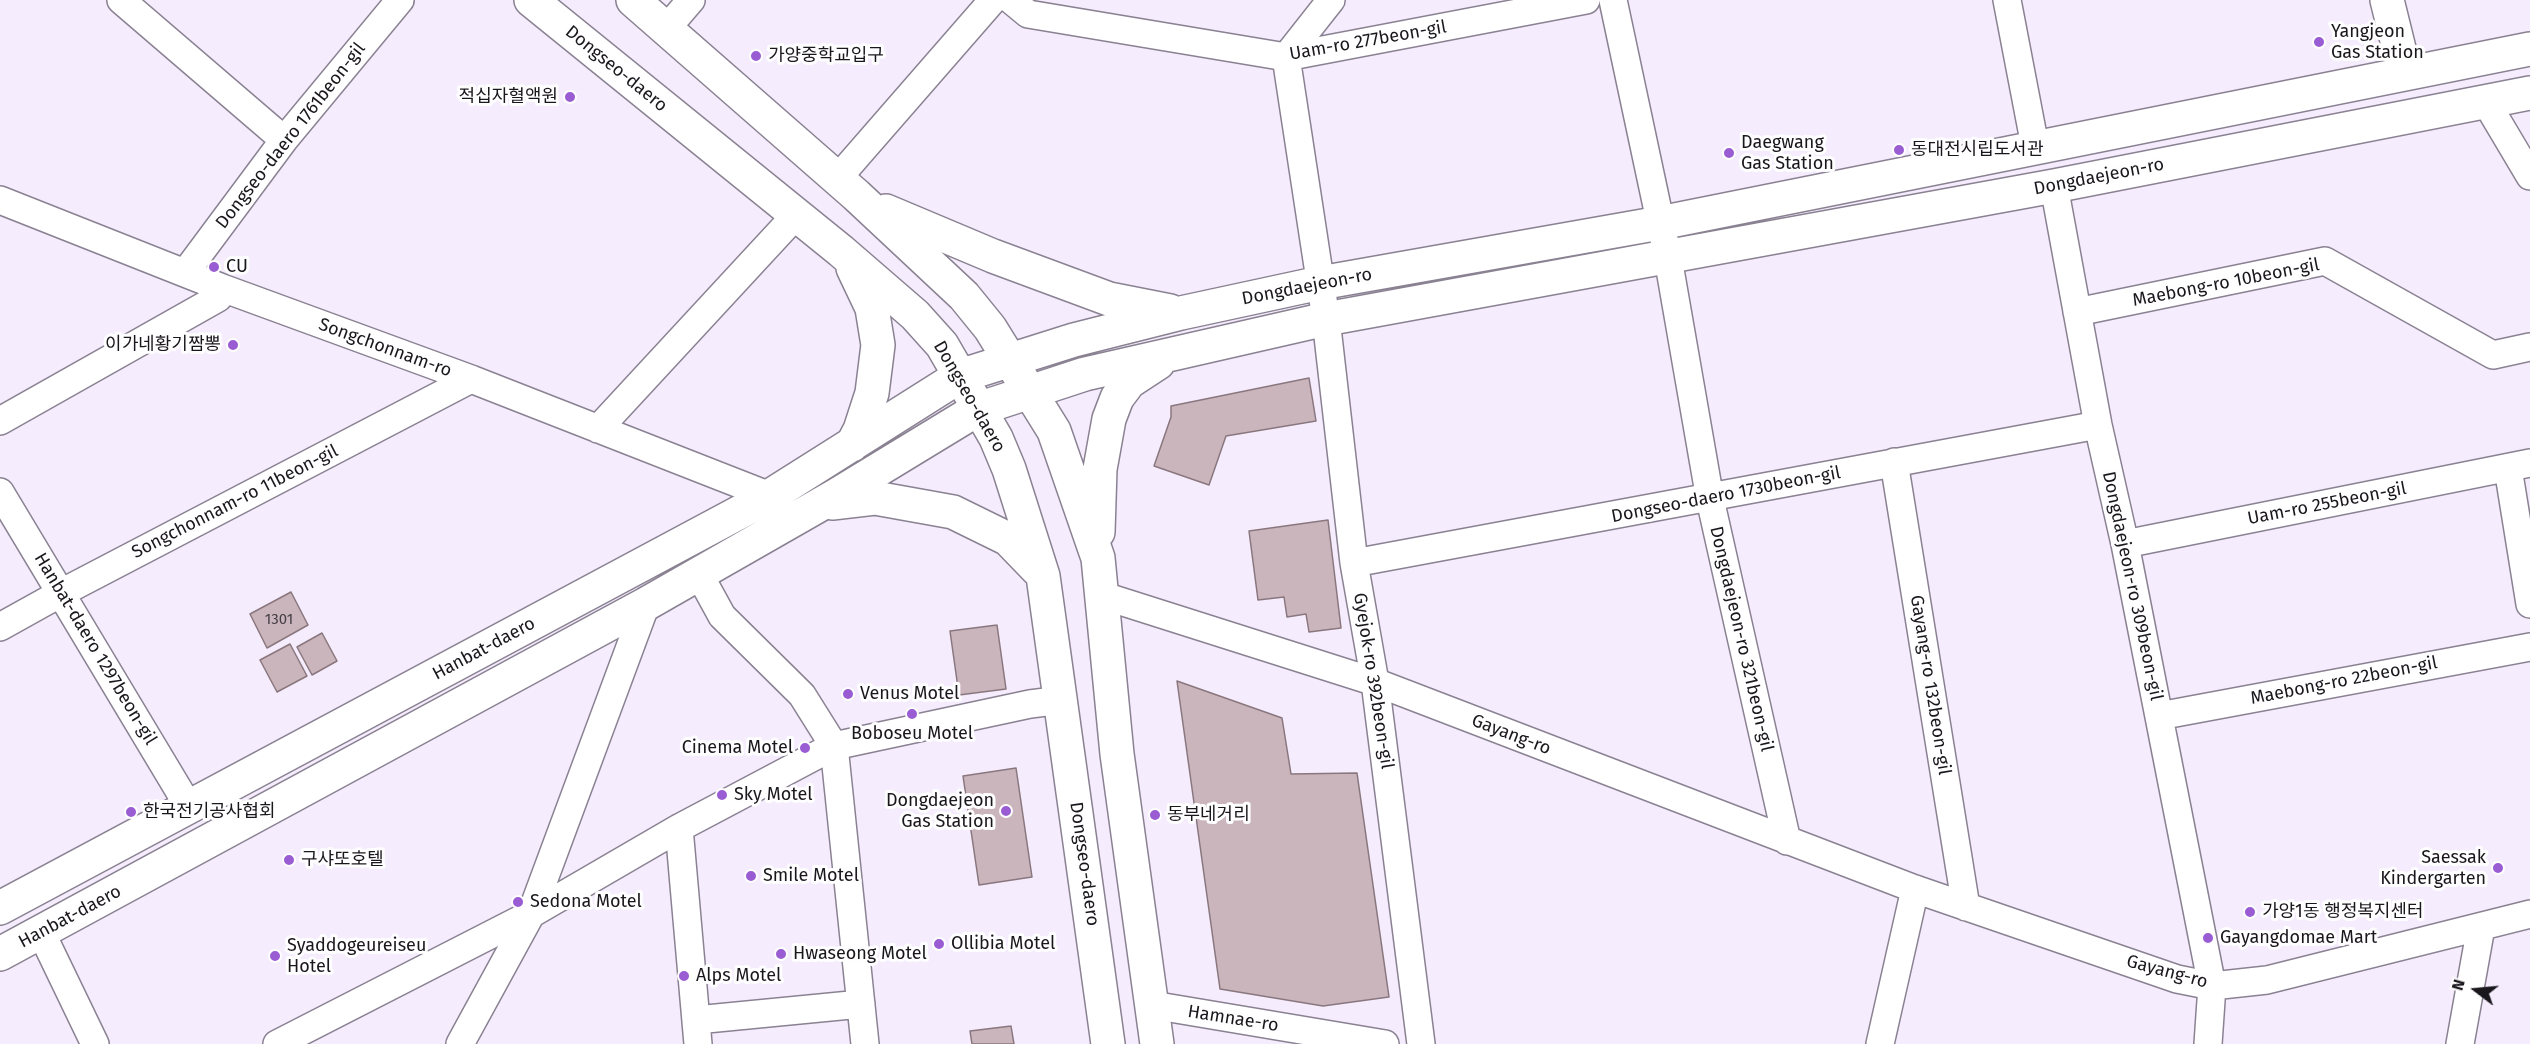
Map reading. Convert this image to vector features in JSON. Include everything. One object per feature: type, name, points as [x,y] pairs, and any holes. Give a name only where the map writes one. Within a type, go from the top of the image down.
[{"type":"main road","name":"Dongseo-daero","points":[[531,0],[841,252],[932,332],[960,376],[1003,454],[1043,576],[1108,1044]]},
{"type":"main road","points":[[633,0],[847,187],[964,296],[990,328],[1011,360],[1061,447],[1098,558]]},
{"type":"main road","points":[[2387,0],[2405,73]]},
{"type":"main road","name":"Dongdaejeon-ro","points":[[960,376],[1181,313],[1320,282],[1660,224],[2530,49]]},
{"type":"main road","name":"Dongdaejeon-ro","points":[[978,410],[1085,374],[1326,319],[2054,186],[2530,93]]},
{"type":"main road","points":[[847,187],[927,230],[1046,276],[1121,302],[1181,313]]},
{"type":"main road","points":[[841,252],[866,292],[876,325],[878,345],[872,393],[860,430],[852,445]]},
{"type":"main road","points":[[1157,1044],[1117,754],[1098,558],[1098,493],[1103,443],[1117,398],[1138,374],[1187,349]]},
{"type":"main road","name":"Hanbat-daero","points":[[0,908],[770,496],[960,376]]},
{"type":"main road","name":"Hanbat-daero","points":[[0,954],[699,574],[978,410]]},
{"type":"main road","points":[[815,507],[844,500],[875,498],[953,512],[1008,539],[1026,554],[1043,576]]},
{"type":"street","points":[[121,0],[284,140]]},
{"type":"street","name":"Dongseo-daero 1761beon-gil","points":[[185,273],[284,140],[400,0]]},
{"type":"street","points":[[667,28],[691,0]]},
{"type":"street","points":[[847,187],[993,0]]},
{"type":"street","points":[[1286,57],[1331,0]]},
{"type":"street","points":[[1613,0],[1668,258]]},
{"type":"street","points":[[2007,0],[2035,147]]},
{"type":"street","name":"Uam-ro 277beon-gil","points":[[1019,7],[1286,57],[1571,1]]},
{"type":"street","name":"Gyejok-ro 392beon-gil","points":[[1286,57],[1326,319],[1354,563],[1375,682],[1421,1044]]},
{"type":"street","points":[[2486,102],[2530,176]]},
{"type":"street","name":"Dongdaejeon-ro 309beon-gil","points":[[2054,186],[2098,425],[2125,544],[2212,986],[2208,1044]]},
{"type":"street","name":"Songchonnam-ro","points":[[0,200],[225,289],[471,380],[770,496]]},
{"type":"street","points":[[598,429],[796,214]]},
{"type":"street","name":"Dongdaejeon-ro 321beon-gil","points":[[1668,258],[1710,499],[1787,841]]},
{"type":"street","name":"Maebong-ro 10beon-gil","points":[[2078,312],[2325,261],[2493,355],[2530,347]]},
{"type":"street","points":[[0,420],[218,298],[225,289]]},
{"type":"street","name":"Songchonnam-ro 11beon-gil","points":[[0,627],[471,380]]},
{"type":"street","name":"Dongseo-daero 1730beon-gil","points":[[1354,563],[1710,499],[1894,462],[2098,425]]},
{"type":"street","name":"Gayang-ro 132beon-gil","points":[[1894,462],[1966,907]]},
{"type":"street","points":[[2519,465],[2530,604]]},
{"type":"street","name":"Uam-ro 255beon-gil","points":[[2125,544],[2519,465]]},
{"type":"street","name":"Hanbat-daero 1297beon-gil","points":[[0,492],[189,807]]},
{"type":"street","points":[[699,574],[722,616],[802,695],[834,746],[866,1044]]},
{"type":"street","name":"Gayang-ro","points":[[1101,595],[1375,682],[1915,889],[2177,979],[2212,986],[2267,980],[2530,914]]},
{"type":"street","points":[[460,1044],[531,914],[645,604]]},
{"type":"street","name":"Maebong-ro 22beon-gil","points":[[2158,716],[2530,646]]},
{"type":"street","points":[[276,1044],[531,914],[679,828],[834,746],[1030,704],[1062,700]]},
{"type":"street","points":[[679,828],[697,1032],[861,1004]]},
{"type":"street","points":[[1880,1044],[1915,889]]},
{"type":"street","points":[[2460,1044],[2481,927]]},
{"type":"street","points":[[42,932],[95,1044]]},
{"type":"street","name":"Hamnae-ro","points":[[1152,1005],[1385,1044]]},
{"type":"building","points":[[1309,378],[1316,421],[1226,436],[1209,485],[1154,466],[1171,417],[1171,406]]},
{"type":"building","points":[[1328,520],[1341,628],[1309,632],[1306,614],[1287,617],[1284,597],[1258,600],[1249,531]]},
{"type":"building","points":[[291,592],[308,625],[267,648],[250,614]]},
{"type":"building","points":[[997,625],[1006,689],[959,695],[950,631]]},
{"type":"building","points":[[322,633],[337,661],[312,675],[297,647]]},
{"type":"building","points":[[290,644],[307,676],[277,692],[260,660]]},
{"type":"building","points":[[1177,681],[1282,718],[1291,774],[1357,773],[1389,997],[1323,1006],[1220,989]]},
{"type":"building","points":[[1016,768],[1032,877],[979,885],[963,776]]},
{"type":"building","points":[[1011,1026],[1014,1044],[972,1044],[970,1031]]},
{"type":"place","name":"Yangjeon Gas Station","points":[[2319,42]]},
{"type":"place","name":"가양중학교입구","points":[[756,56]]},
{"type":"place","name":"적십자혈액원","points":[[570,97]]},
{"type":"place","name":"동대전시립도서관","points":[[1899,150]]},
{"type":"place","name":"Daegwang Gas Station","points":[[1729,153]]},
{"type":"place","name":"CU","points":[[214,267]]},
{"type":"place","name":"이가네황기짬뽕","points":[[233,345]]},
{"type":"place","name":"Venus Motel","points":[[848,694]]},
{"type":"place","name":"Boboseu Motel","points":[[912,714]]},
{"type":"place","name":"Cinema Motel","points":[[805,748]]},
{"type":"place","name":"Sky Motel","points":[[722,795]]},
{"type":"place","name":"Dongdaejeon Gas Station","points":[[1006,811]]},
{"type":"place","name":"한국전기공사협회","points":[[131,812]]},
{"type":"place","name":"동부네거리","points":[[1155,815]]},
{"type":"place","name":"구샤또호텔","points":[[289,860]]},
{"type":"place","name":"Saessak Kindergarten","points":[[2498,868]]},
{"type":"place","name":"Smile Motel","points":[[751,876]]},
{"type":"place","name":"Sedona Motel","points":[[518,902]]},
{"type":"place","name":"가양1동 행정복지센터","points":[[2250,912]]},
{"type":"place","name":"Gayangdomae Mart","points":[[2208,938]]},
{"type":"place","name":"Ollibia Motel","points":[[939,944]]},
{"type":"place","name":"Hwaseong Motel","points":[[781,954]]},
{"type":"place","name":"Syaddogeureiseu Hotel","points":[[275,956]]},
{"type":"place","name":"Alps Motel","points":[[684,976]]}]
